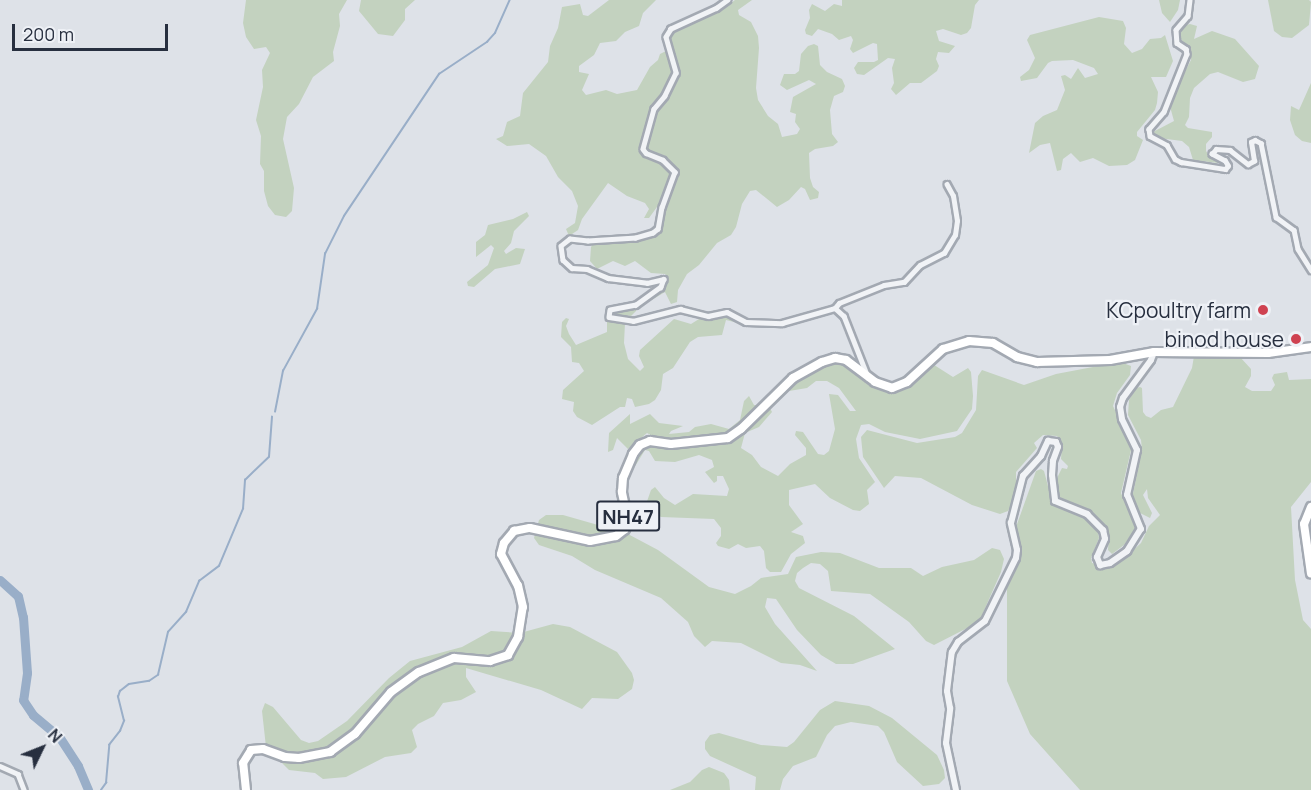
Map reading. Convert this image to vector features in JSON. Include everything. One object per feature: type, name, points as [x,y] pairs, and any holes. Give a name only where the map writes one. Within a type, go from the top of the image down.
[{"type":"highway","name":"NH47","points":[[246,790],[243,762],[251,750],[263,749],[291,758],[324,755],[349,740],[387,695],[419,672],[454,658],[490,661],[508,655],[517,640],[523,607],[518,586],[501,554],[506,539],[514,531],[525,527],[590,541],[607,540],[620,534],[628,521],[622,492],[623,478],[633,454],[642,443],[650,441],[679,443],[728,438],[741,429],[793,378],[835,358],[851,363],[868,377],[887,387],[899,386],[943,349],[969,341],[993,344],[1017,357],[1037,362],[1110,360],[1154,352],[1268,353],[1311,347]]},
{"type":"highway","points":[[1311,507],[1304,524],[1311,574]]},
{"type":"street","points":[[728,0],[671,29],[666,37],[676,72],[665,96],[654,109],[643,149],[646,153],[663,160],[675,173],[662,207],[658,228],[653,233],[636,238],[588,241],[568,239],[562,244],[561,255],[570,267],[591,270],[606,278],[647,283],[664,279],[661,287],[636,305],[609,311],[608,316],[633,321],[670,310],[686,309],[708,316],[727,312],[746,322],[777,323],[835,308],[839,303],[884,285],[904,282],[920,265],[944,253],[955,235],[957,225],[953,196],[947,185]]},
{"type":"street","points":[[1190,0],[1188,16],[1176,30],[1177,43],[1186,49],[1187,54],[1164,111],[1149,129],[1150,136],[1167,145],[1176,159],[1181,162],[1225,169],[1228,166],[1225,161],[1212,154],[1216,148],[1230,150],[1248,164],[1254,161],[1251,142],[1255,140],[1261,143],[1276,217],[1294,230],[1298,249],[1311,270]]},
{"type":"street","points":[[835,308],[844,316],[868,377]]},
{"type":"street","points":[[956,790],[946,743],[950,708],[947,691],[952,652],[958,642],[983,625],[1016,558],[1017,550],[1011,523],[1023,476],[1041,456],[1048,441],[1056,442],[1058,447],[1053,461],[1052,475],[1055,501],[1061,506],[1087,514],[1103,530],[1105,539],[1097,557],[1101,565],[1110,563],[1127,551],[1141,529],[1127,495],[1137,450],[1122,418],[1120,406],[1154,352]]},
{"type":"street","points":[[0,766],[18,774],[24,790]]},
{"type":"green space","points":[[246,0],[347,0],[339,14],[340,26],[333,52],[334,61],[313,77],[299,104],[287,117],[283,139],[294,188],[292,211],[286,217],[275,215],[268,206],[264,191],[264,171],[260,164],[261,136],[256,120],[263,87],[262,70],[270,53],[266,47],[254,49],[246,37],[243,23]]},
{"type":"green space","points":[[361,0],[415,0],[405,9],[405,20],[393,36],[378,34],[359,11]]},
{"type":"green space","points":[[609,0],[656,0],[643,13],[639,26],[625,32],[616,41],[600,43],[594,55],[579,66],[579,72],[589,74],[582,90],[586,95],[606,90],[617,94],[637,90],[650,67],[658,60],[660,54],[666,51],[674,71],[661,99],[665,101],[680,73],[667,41],[669,35],[675,28],[727,6],[735,0],[752,0],[738,10],[739,15],[751,22],[758,36],[756,88],[758,100],[768,116],[778,124],[782,137],[797,134],[800,129],[795,122],[796,114],[790,112],[793,97],[816,84],[809,80],[787,90],[780,85],[784,74],[795,74],[799,71],[801,54],[808,46],[814,44],[818,46],[820,65],[827,72],[842,79],[845,86],[843,92],[834,96],[830,110],[832,134],[838,142],[833,146],[815,149],[809,153],[810,178],[813,187],[819,192],[818,198],[810,200],[805,189],[801,187],[789,200],[777,207],[756,190],[750,191],[742,204],[736,227],[731,235],[717,243],[699,265],[687,274],[678,290],[677,302],[671,304],[665,292],[640,307],[631,316],[611,314],[637,307],[667,285],[668,277],[665,274],[651,273],[635,261],[625,266],[613,261],[597,269],[590,261],[591,247],[593,244],[607,241],[636,241],[657,234],[663,226],[664,206],[657,207],[649,218],[644,218],[649,209],[645,203],[627,196],[608,183],[582,219],[578,230],[569,236],[566,229],[575,223],[578,206],[572,191],[558,177],[546,156],[529,144],[507,146],[496,139],[503,136],[507,122],[520,116],[523,93],[548,62],[550,46],[558,28],[562,7],[580,4],[583,15],[588,16]]},
{"type":"green space","points":[[842,0],[979,0],[975,5],[971,28],[967,33],[961,35],[943,29],[936,31],[939,41],[955,46],[949,53],[938,52],[937,71],[921,83],[910,83],[896,95],[891,89],[894,83],[892,68],[895,59],[888,58],[864,75],[857,74],[854,68],[858,62],[878,60],[877,44],[873,43],[853,53],[850,49],[853,40],[851,36],[839,40],[832,34],[818,29],[812,36],[806,34],[812,4],[825,11],[834,4],[842,6]]},
{"type":"green space","points":[[1159,0],[1180,0],[1178,10],[1170,22],[1162,13]]},
{"type":"green space","points":[[1268,0],[1309,0],[1311,2],[1309,25],[1292,38],[1282,37],[1274,31]]},
{"type":"green space","points":[[1099,17],[1123,21],[1126,28],[1124,44],[1132,53],[1142,49],[1150,39],[1161,38],[1165,35],[1173,61],[1166,77],[1151,77],[1158,92],[1157,103],[1155,110],[1137,132],[1137,136],[1143,140],[1135,160],[1127,165],[1109,166],[1093,158],[1080,162],[1071,153],[1063,159],[1061,170],[1057,171],[1050,143],[1040,145],[1029,153],[1035,123],[1043,116],[1057,110],[1065,90],[1061,76],[1065,75],[1071,79],[1078,68],[1085,78],[1098,74],[1094,68],[1073,60],[1052,61],[1037,78],[1021,81],[1020,77],[1029,70],[1035,58],[1027,40],[1030,35]]},
{"type":"green space","points":[[1190,24],[1197,26],[1194,39],[1212,31],[1235,39],[1259,66],[1255,79],[1243,82],[1218,72],[1210,74],[1194,88],[1190,98],[1189,117],[1185,125],[1188,128],[1212,132],[1212,137],[1206,144],[1206,151],[1210,157],[1220,162],[1218,163],[1193,160],[1189,147],[1182,141],[1159,138],[1153,132],[1174,121],[1169,103],[1191,60],[1188,48],[1177,34],[1182,26]]},
{"type":"green space","points":[[1311,83],[1311,143],[1302,141],[1295,135],[1290,120],[1291,106],[1299,110]]},
{"type":"green space","points":[[527,212],[529,216],[514,231],[511,243],[504,251],[506,254],[516,248],[525,249],[520,264],[495,269],[474,287],[468,286],[467,282],[488,265],[494,248],[491,245],[476,257],[476,242],[485,235],[488,225],[513,219]]},
{"type":"green space","points":[[725,314],[738,323],[726,320],[722,335],[698,337],[690,342],[673,368],[663,374],[661,390],[655,400],[649,404],[635,407],[632,399],[627,398],[625,407],[620,407],[592,425],[577,417],[573,411],[574,402],[562,399],[563,390],[584,371],[579,363],[572,362],[571,347],[561,337],[562,322],[566,318],[569,319],[566,326],[576,345],[607,332],[607,322],[616,320],[625,323],[624,343],[628,359],[640,371],[644,367],[639,356],[640,350],[674,319],[691,324],[699,319]]},
{"type":"green space","points":[[1194,356],[1240,357],[1251,369],[1251,376],[1245,387],[1252,391],[1271,391],[1275,385],[1272,378],[1274,374],[1287,372],[1289,380],[1311,379],[1311,482],[1291,507],[1295,580],[1303,620],[1311,629],[1311,790],[1080,790],[1030,734],[1007,681],[1007,581],[1021,556],[1016,527],[1036,471],[1041,469],[1044,471],[1053,505],[1084,518],[1098,532],[1099,538],[1091,558],[1092,563],[1108,567],[1126,557],[1141,543],[1149,526],[1160,515],[1148,498],[1147,489],[1143,495],[1152,513],[1150,518],[1140,513],[1132,498],[1142,450],[1141,440],[1128,415],[1129,400],[1136,388],[1140,387],[1142,388],[1143,412],[1146,416],[1151,418],[1161,410],[1173,407],[1192,368]]},
{"type":"green space","points":[[841,360],[897,390],[910,384],[931,363],[953,377],[968,368],[971,372],[972,409],[957,431],[920,439],[885,432],[869,424],[861,425],[856,439],[859,458],[875,482],[867,490],[869,504],[860,511],[853,510],[830,498],[815,484],[789,490],[789,505],[803,524],[791,532],[803,536],[805,543],[791,554],[781,572],[770,572],[766,568],[764,551],[760,546],[746,548],[738,544],[729,549],[718,546],[716,543],[721,536],[721,528],[714,519],[661,517],[645,507],[651,490],[655,487],[664,498],[675,505],[693,494],[727,496],[729,489],[723,476],[717,476],[717,481],[714,483],[705,472],[714,467],[712,460],[699,455],[675,462],[655,461],[649,451],[645,450],[626,481],[641,446],[657,446],[658,439],[647,433],[628,449],[617,438],[613,450],[608,452],[609,433],[630,414],[630,424],[650,414],[659,423],[683,426],[669,434],[689,432],[695,427],[711,424],[729,429],[740,420],[744,401],[749,396],[754,405],[769,406],[772,412],[759,427],[745,433],[741,448],[752,455],[761,467],[778,476],[790,464],[806,455],[806,448],[795,435],[796,431],[803,432],[818,454],[824,455],[829,451],[835,429],[829,394],[838,395],[850,411],[856,411],[839,388],[827,381],[816,381],[807,388],[783,392],[785,386]]},
{"type":"green space","points":[[1114,363],[1131,366],[1130,375],[1117,393],[1113,406],[1132,446],[1121,493],[1136,528],[1124,545],[1112,554],[1108,550],[1109,535],[1105,525],[1090,511],[1064,501],[1058,495],[1058,476],[1062,468],[1067,469],[1068,466],[1061,459],[1062,443],[1057,436],[1043,435],[1034,443],[1037,448],[1016,472],[1016,496],[1008,511],[1000,514],[972,505],[921,478],[895,476],[884,488],[863,457],[861,437],[867,430],[917,443],[955,437],[962,433],[976,410],[978,376],[982,370],[1024,385],[1056,374]]},
{"type":"green space","points":[[546,515],[563,515],[626,533],[658,550],[709,587],[735,594],[761,578],[788,574],[796,557],[821,552],[840,553],[879,568],[911,568],[923,576],[942,567],[974,560],[992,548],[1000,550],[1004,559],[1001,572],[979,622],[934,645],[926,641],[909,622],[870,594],[831,591],[828,571],[820,564],[811,563],[797,573],[795,581],[799,588],[854,616],[895,649],[853,664],[836,664],[821,655],[797,630],[776,599],[767,598],[765,607],[775,624],[817,671],[800,665],[781,663],[741,643],[712,641],[705,647],[694,636],[688,622],[661,598],[595,570],[572,556],[539,545],[534,538],[539,520]]},
{"type":"green space","points":[[553,624],[570,627],[617,652],[632,673],[634,680],[632,689],[618,699],[592,698],[582,709],[541,690],[466,668],[466,677],[476,692],[461,700],[443,703],[434,716],[418,724],[412,730],[417,747],[411,753],[385,757],[346,777],[323,779],[315,773],[289,770],[266,747],[262,711],[265,703],[273,707],[301,740],[309,743],[318,741],[347,721],[389,678],[410,661],[462,647],[491,631],[520,633]]},
{"type":"green space","points":[[835,701],[869,706],[892,718],[937,755],[945,778],[939,784],[923,786],[897,762],[884,732],[878,726],[851,722],[835,726],[827,735],[816,757],[793,766],[783,779],[780,790],[755,790],[756,777],[710,756],[705,749],[705,742],[710,735],[719,733],[761,745],[787,747],[794,742],[820,710]]},
{"type":"green space","points":[[709,767],[724,773],[729,780],[730,790],[670,790],[690,782],[702,770]]},
{"type":"waterway","points":[[275,412],[283,371],[317,309],[325,254],[344,216],[439,74],[487,42],[495,33],[510,0]]},
{"type":"waterway","points":[[101,790],[106,783],[109,745],[120,731],[124,721],[118,697],[120,691],[129,684],[149,681],[158,675],[168,632],[186,612],[199,581],[219,566],[243,509],[245,480],[269,457],[272,417]]},
{"type":"waterway","points":[[0,580],[18,596],[23,617],[27,673],[23,700],[33,715],[60,738],[78,766],[88,790]]},
{"type":"place","name":"KCpoultry farm","points":[[1263,310]]},
{"type":"place","name":"binod house","points":[[1296,339]]}]
